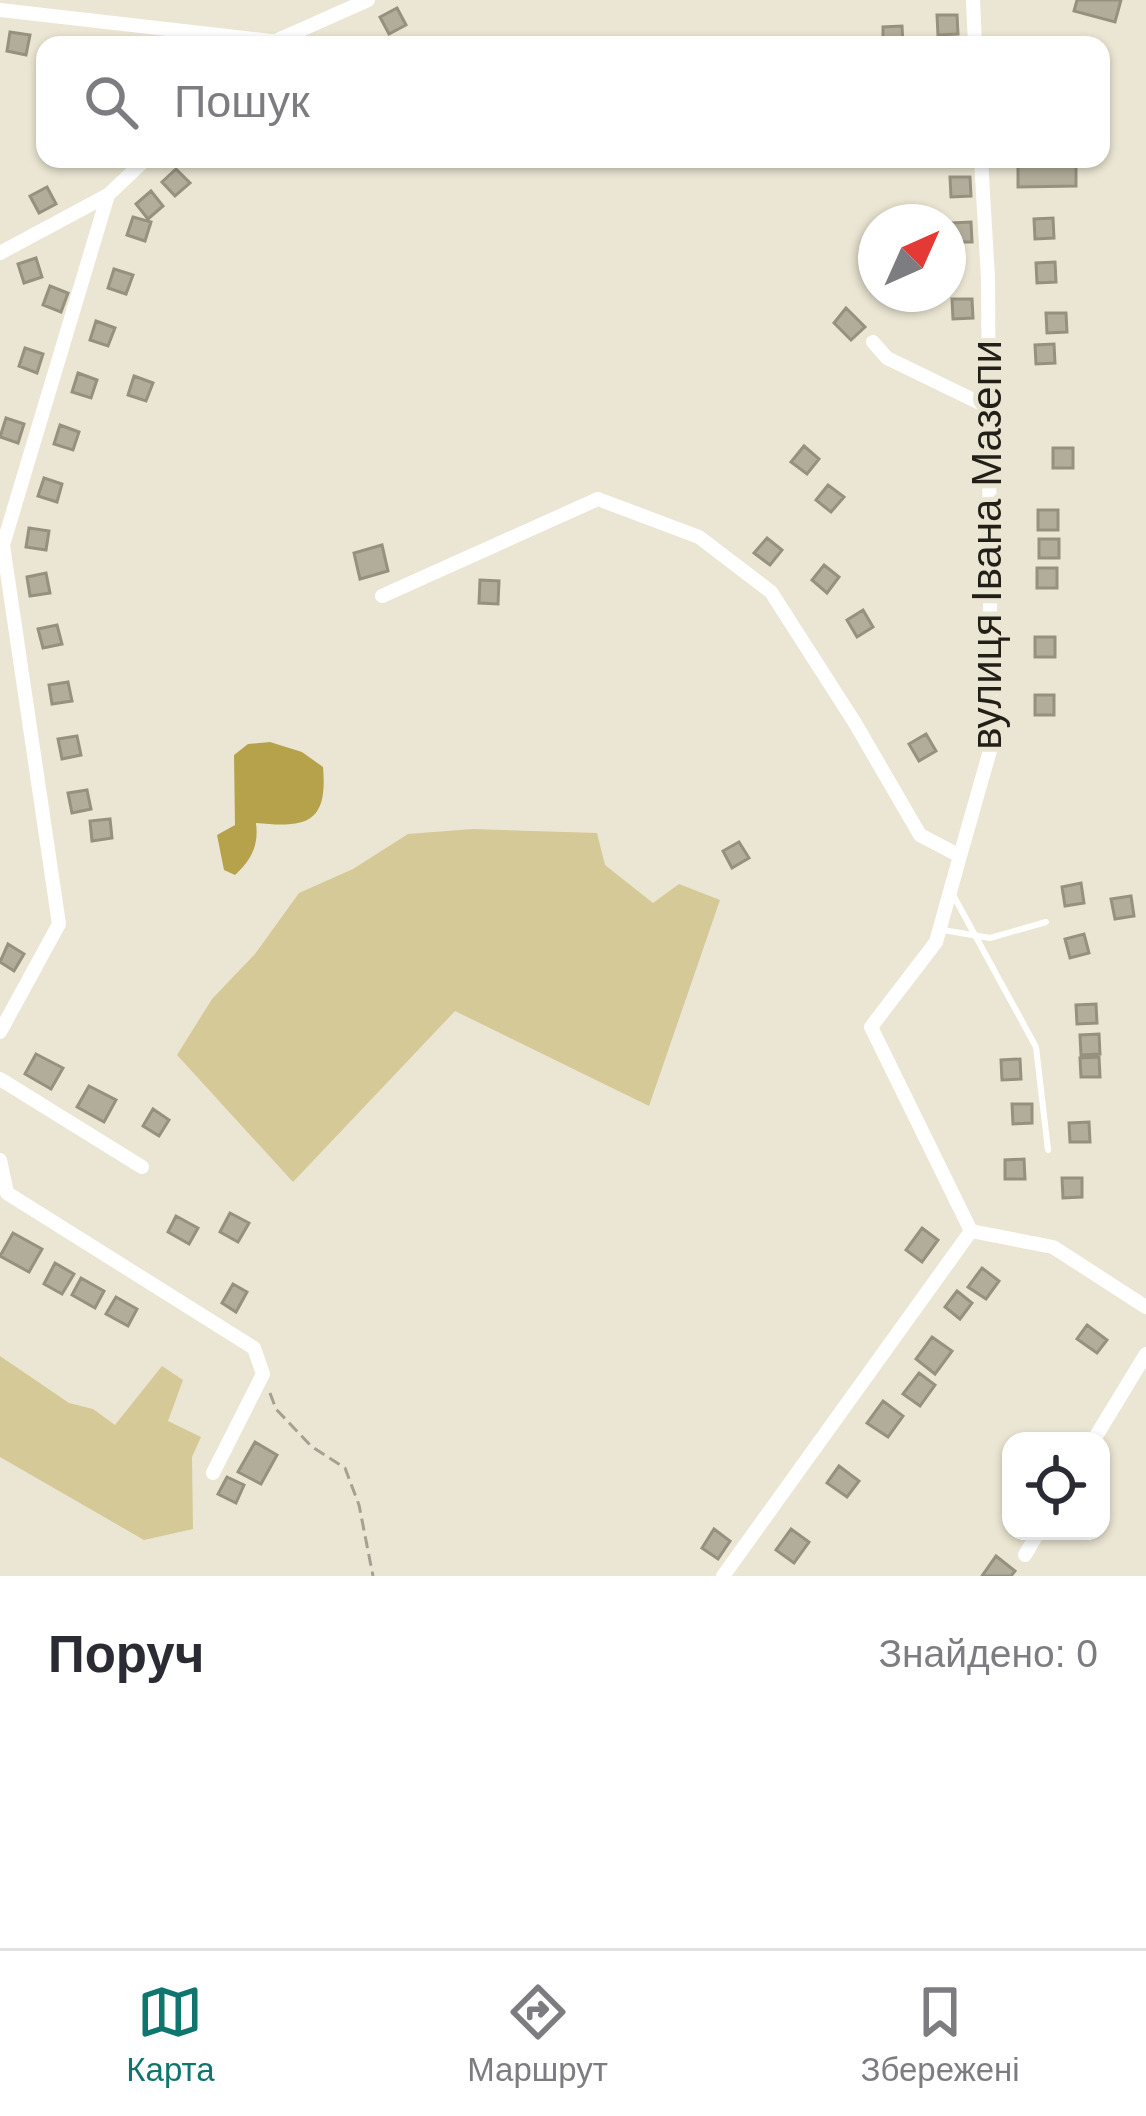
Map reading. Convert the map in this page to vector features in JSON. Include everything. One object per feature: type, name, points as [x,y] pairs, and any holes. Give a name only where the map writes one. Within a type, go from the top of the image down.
[{"type":"street","points":[[286,36],[368,0]]},
{"type":"street","points":[[973,0],[975,36]]},
{"type":"street","points":[[0,10],[213,36]]},
{"type":"street","points":[[0,253],[108,195],[136,168]]},
{"type":"street","name":"вулиця Івана Мазепи","points":[[970,1231],[871,1027],[936,942],[991,747],[981,168]]},
{"type":"street","points":[[0,1032],[59,924],[3,545],[108,195]]},
{"type":"street","points":[[873,342],[887,358],[988,407]]},
{"type":"street","points":[[382,596],[598,499],[699,537],[771,592],[920,835],[960,856]]},
{"type":"street","points":[[0,1078],[142,1167]]},
{"type":"street","points":[[0,1160],[7,1193],[254,1348],[263,1374],[213,1474]]},
{"type":"street","points":[[723,1576],[970,1231],[1053,1247],[1146,1307]]},
{"type":"street","points":[[1099,1432],[1146,1354]]},
{"type":"street","points":[[1024,1555],[1033,1540]]},
{"type":"lane","points":[[950,890],[1036,1047],[1048,1150]]},
{"type":"lane","points":[[939,930],[990,938],[1046,922]]},
{"type":"path","points":[[263,1374],[276,1409],[310,1447],[345,1468],[359,1504],[374,1576]]},
{"type":"shaded area","points":[[270,742],[302,752],[323,767],[322,800],[311,818],[301,822],[256,823],[253,852],[235,875],[224,870],[217,835],[235,825],[234,755],[248,744]]},
{"type":"shaded area","points":[[473,829],[597,833],[605,865],[653,903],[679,884],[720,900],[649,1106],[455,1011],[293,1182],[177,1055],[212,999],[255,954],[299,893],[353,869],[408,834]]},
{"type":"shaded area","points":[[0,1356],[69,1403],[93,1409],[115,1425],[162,1366],[183,1380],[168,1421],[201,1437],[192,1457],[193,1529],[144,1540],[0,1457]]},
{"type":"building","points":[[1077,0],[1121,0],[1115,22],[1074,11]]},
{"type":"building","points":[[397,8],[406,25],[389,34],[380,17]]},
{"type":"building","points":[[937,15],[957,15],[958,34],[938,35]]},
{"type":"building","points":[[902,26],[903,36],[883,36],[883,27]]},
{"type":"building","points":[[10,32],[30,35],[26,55],[7,51]]},
{"type":"building","points":[[1018,168],[1076,168],[1076,186],[1018,187]]},
{"type":"building","points":[[176,169],[190,183],[175,196],[162,182]]},
{"type":"building","points":[[950,177],[970,177],[971,196],[951,197]]},
{"type":"building","points":[[47,187],[56,204],[39,213],[30,196]]},
{"type":"building","points":[[151,191],[163,206],[148,219],[136,204]]},
{"type":"building","points":[[133,217],[151,222],[145,241],[127,235]]},
{"type":"building","points":[[1053,218],[1054,238],[1035,239],[1034,219]]},
{"type":"building","points":[[966,222],[971,222],[972,242],[966,242]]},
{"type":"building","points":[[36,258],[42,277],[24,283],[18,264]]},
{"type":"building","points":[[1055,262],[1056,282],[1037,283],[1036,263]]},
{"type":"building","points":[[114,269],[133,275],[126,294],[108,288]]},
{"type":"building","points":[[50,286],[68,293],[61,312],[43,305]]},
{"type":"building","points":[[966,299],[972,299],[973,318],[953,319],[953,312],[966,312]]},
{"type":"building","points":[[846,308],[865,327],[851,340],[834,323]]},
{"type":"building","points":[[1046,313],[1066,313],[1067,332],[1047,333]]},
{"type":"building","points":[[96,321],[115,328],[108,346],[90,340]]},
{"type":"building","points":[[1054,344],[1055,363],[1036,364],[1035,345]]},
{"type":"building","points":[[25,348],[43,354],[37,373],[19,366]]},
{"type":"building","points":[[78,373],[97,380],[91,398],[72,392]]},
{"type":"building","points":[[134,376],[153,383],[146,401],[128,395]]},
{"type":"building","points":[[6,418],[24,424],[18,443],[0,437]]},
{"type":"building","points":[[60,425],[79,432],[73,450],[54,444]]},
{"type":"building","points":[[804,446],[819,459],[807,474],[791,462]]},
{"type":"building","points":[[1053,448],[1073,448],[1073,468],[1053,468]]},
{"type":"building","points":[[44,478],[62,484],[57,502],[38,496]]},
{"type":"building","points":[[828,485],[844,497],[831,512],[816,500]]},
{"type":"building","points":[[1038,510],[1058,510],[1058,530],[1038,530]]},
{"type":"building","points":[[29,528],[49,531],[46,550],[26,547]]},
{"type":"building","points":[[767,538],[782,550],[770,565],[754,553]]},
{"type":"building","points":[[1039,539],[1059,539],[1059,558],[1039,558]]},
{"type":"building","points":[[382,545],[388,571],[360,579],[354,553]]},
{"type":"building","points":[[824,565],[839,577],[827,593],[812,580]]},
{"type":"building","points":[[1037,568],[1057,568],[1057,588],[1037,588]]},
{"type":"building","points":[[46,573],[50,593],[30,596],[27,577]]},
{"type":"building","points":[[480,580],[499,581],[498,604],[479,603]]},
{"type":"building","points":[[863,610],[873,627],[857,637],[847,620]]},
{"type":"building","points":[[57,625],[62,644],[43,648],[38,629]]},
{"type":"building","points":[[1035,637],[1055,637],[1055,657],[1035,657]]},
{"type":"building","points":[[68,682],[72,701],[52,704],[49,685]]},
{"type":"building","points":[[1035,695],[1054,695],[1054,715],[1035,715]]},
{"type":"building","points":[[926,734],[936,751],[919,761],[909,744]]},
{"type":"building","points":[[77,736],[81,755],[62,759],[58,739]]},
{"type":"building","points":[[87,790],[91,809],[72,813],[68,793]]},
{"type":"building","points":[[110,819],[112,838],[92,841],[90,821]]},
{"type":"building","points":[[739,842],[749,858],[732,868],[723,851]]},
{"type":"building","points":[[1081,883],[1084,903],[1065,906],[1062,887]]},
{"type":"building","points":[[1131,896],[1134,916],[1115,919],[1111,899]]},
{"type":"building","points":[[1084,934],[1089,953],[1070,958],[1065,939]]},
{"type":"building","points":[[8,944],[24,954],[14,971],[0,962]]},
{"type":"building","points":[[1096,1004],[1097,1023],[1077,1024],[1076,1005]]},
{"type":"building","points":[[1099,1034],[1100,1054],[1081,1055],[1080,1035]]},
{"type":"building","points":[[36,1054],[63,1068],[51,1089],[25,1074]]},
{"type":"building","points":[[1099,1057],[1100,1077],[1081,1077],[1080,1058]]},
{"type":"building","points":[[1020,1059],[1021,1079],[1002,1080],[1001,1060]]},
{"type":"building","points":[[89,1086],[116,1100],[104,1122],[77,1107]]},
{"type":"building","points":[[1012,1104],[1032,1104],[1032,1123],[1013,1124]]},
{"type":"building","points":[[153,1109],[169,1120],[159,1136],[143,1126]]},
{"type":"building","points":[[1089,1122],[1090,1142],[1070,1142],[1069,1123]]},
{"type":"building","points":[[1024,1159],[1025,1179],[1005,1179],[1005,1160]]},
{"type":"building","points":[[1062,1178],[1082,1178],[1082,1197],[1063,1198]]},
{"type":"building","points":[[230,1213],[249,1223],[238,1242],[220,1232]]},
{"type":"building","points":[[176,1216],[198,1228],[189,1244],[168,1232]]},
{"type":"building","points":[[922,1228],[938,1240],[922,1262],[906,1250]]},
{"type":"building","points":[[13,1233],[42,1249],[29,1272],[0,1256]]},
{"type":"building","points":[[55,1263],[74,1274],[62,1294],[44,1284]]},
{"type":"building","points":[[982,1268],[999,1281],[986,1299],[968,1287]]},
{"type":"building","points":[[81,1278],[104,1291],[95,1308],[72,1295]]},
{"type":"building","points":[[233,1284],[247,1292],[236,1312],[222,1303]]},
{"type":"building","points":[[957,1291],[972,1303],[960,1319],[945,1307]]},
{"type":"building","points":[[116,1297],[137,1309],[128,1326],[106,1314]]},
{"type":"building","points":[[1087,1325],[1107,1340],[1097,1353],[1077,1339]]},
{"type":"building","points":[[932,1337],[952,1351],[935,1374],[916,1359]]},
{"type":"building","points":[[919,1373],[935,1385],[920,1406],[903,1394]]},
{"type":"building","points":[[883,1401],[903,1416],[888,1437],[867,1423]]},
{"type":"building","points":[[255,1442],[277,1455],[261,1484],[238,1472]]},
{"type":"building","points":[[839,1466],[859,1481],[847,1497],[827,1483]]},
{"type":"building","points":[[227,1477],[244,1485],[236,1503],[218,1494]]},
{"type":"building","points":[[714,1529],[730,1541],[718,1559],[702,1548]]},
{"type":"building","points":[[791,1529],[809,1542],[794,1563],[776,1550]]},
{"type":"building","points":[[996,1556],[1015,1571],[1011,1576],[982,1576]]}]
